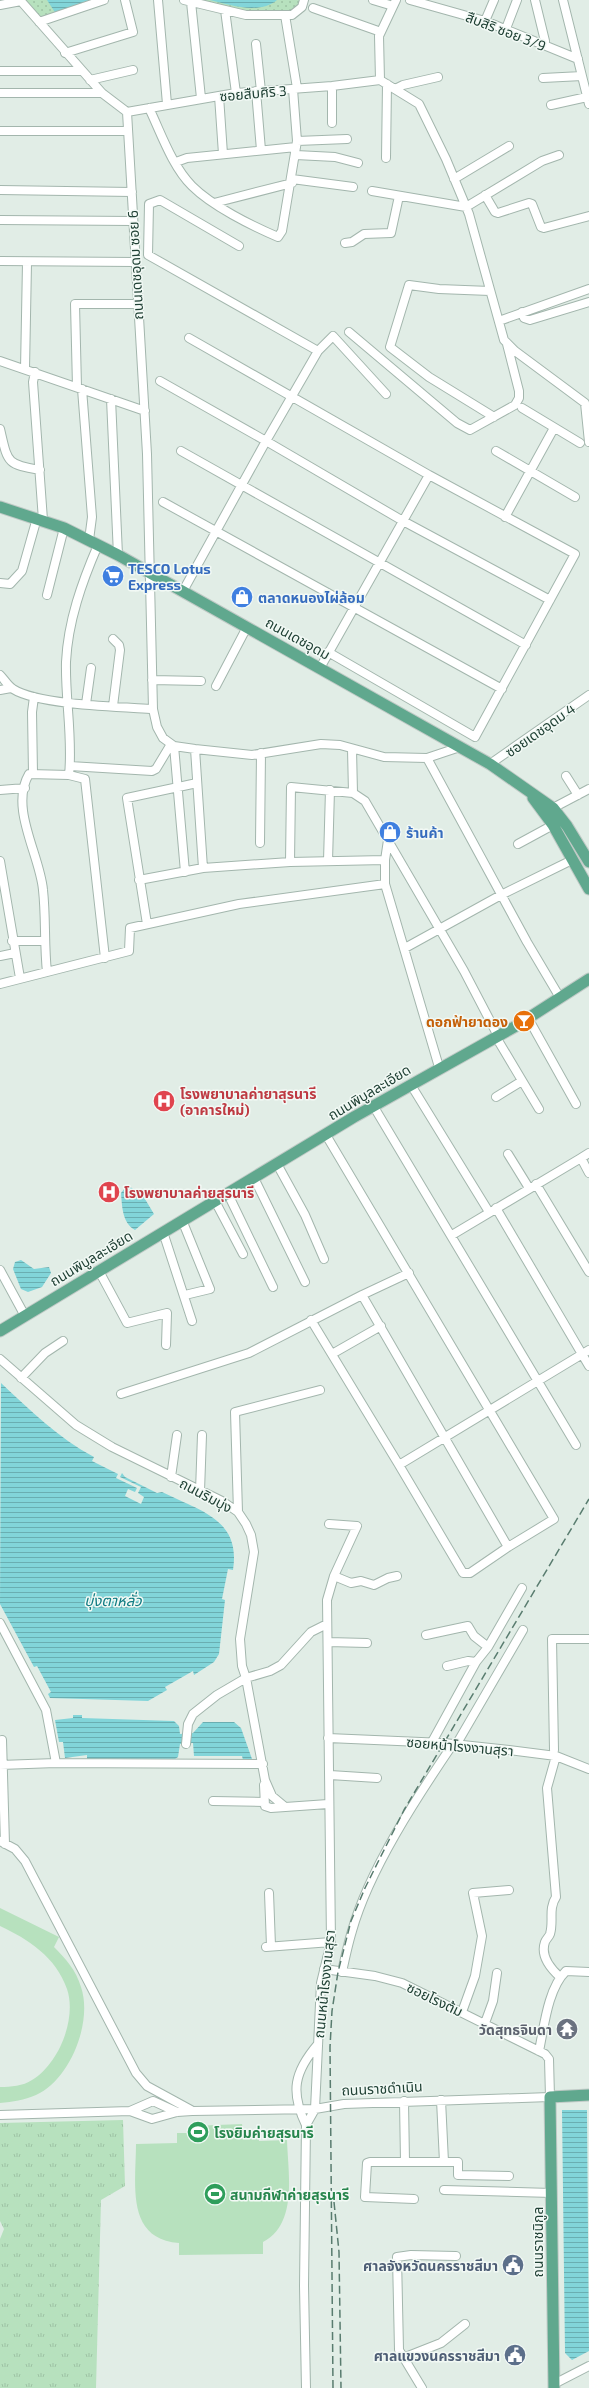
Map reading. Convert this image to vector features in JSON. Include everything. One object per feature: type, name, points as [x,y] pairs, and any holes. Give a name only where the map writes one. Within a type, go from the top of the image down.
[{"type":"main road","name":"ถนนเดชอุดม","points":[[0,507],[64,528],[118,555],[490,764],[553,808],[567,826],[586,858]]},
{"type":"main road","name":"ถนนเดชอุดม","points":[[529,792],[552,825],[589,889]]},
{"type":"main road","points":[[572,860],[586,858]]},
{"type":"main road","name":"ถนนพิบูลละเอียด","points":[[0,1331],[182,1220],[412,1085],[439,1067],[528,1018],[559,996],[572,991],[589,979]]},
{"type":"main road","name":"ถนนราชดำเนิน","points":[[550,2096],[589,2095]]},
{"type":"main road","name":"ถนนราชนิกูล","points":[[550,2096],[554,2386]]},
{"type":"street","points":[[39,22],[104,0]]},
{"type":"street","points":[[65,53],[133,32],[125,0]]},
{"type":"street","points":[[158,0],[167,104]]},
{"type":"street","points":[[201,98],[187,1],[246,15],[285,16],[292,15],[302,7],[304,0]]},
{"type":"street","points":[[373,0],[394,3],[379,36],[384,82],[386,158]]},
{"type":"street","name":"สืบสิริ ซอย 3/9","points":[[410,0],[485,21],[578,59]]},
{"type":"street","points":[[485,21],[494,0]]},
{"type":"street","points":[[507,26],[517,0]]},
{"type":"street","points":[[535,0],[545,40]]},
{"type":"street","points":[[551,105],[588,99],[563,0]]},
{"type":"street","points":[[0,5],[21,1],[65,53],[102,93],[128,112]]},
{"type":"street","points":[[313,8],[381,32]]},
{"type":"street","points":[[225,10],[236,93]]},
{"type":"street","points":[[149,108],[176,162],[191,186],[214,204],[278,237],[282,231],[292,181],[296,147],[295,89],[285,16]]},
{"type":"street","points":[[256,44],[261,150]]},
{"type":"street","points":[[90,80],[134,70]]},
{"type":"street","points":[[0,71],[81,71]]},
{"type":"street","points":[[543,78],[582,76]]},
{"type":"street","points":[[395,89],[403,85],[438,77]]},
{"type":"street","points":[[349,332],[457,423],[470,430],[515,405],[519,398],[519,392],[507,343],[499,321],[466,207],[419,104],[384,82]]},
{"type":"street","name":"ซอยสืบศิริ 3","points":[[128,112],[236,93],[384,82]]},
{"type":"street","points":[[332,86],[332,123]]},
{"type":"street","points":[[0,93],[102,93]]},
{"type":"street","points":[[218,96],[223,154]]},
{"type":"street","name":"ถนนเดชอุดม ซอย 6","points":[[128,112],[137,304],[145,411],[151,573],[153,708],[157,727],[163,738],[173,745]]},
{"type":"street","points":[[0,131],[128,131]]},
{"type":"street","points":[[176,162],[187,158],[296,147],[348,139]]},
{"type":"street","points":[[454,179],[509,146]]},
{"type":"street","points":[[296,147],[358,163]]},
{"type":"street","points":[[372,191],[466,207],[542,161],[559,156]]},
{"type":"street","points":[[214,204],[292,181],[353,187]]},
{"type":"street","points":[[0,190],[132,192]]},
{"type":"street","points":[[485,195],[495,212],[498,213],[528,203],[532,204],[541,227],[544,228],[589,216]]},
{"type":"street","points":[[345,243],[352,242],[364,234],[391,233],[399,196]]},
{"type":"street","points":[[239,246],[160,200],[150,204],[148,255],[318,351]]},
{"type":"street","points":[[0,220],[133,221]]},
{"type":"street","points":[[0,261],[135,262]]},
{"type":"street","points":[[25,369],[27,262]]},
{"type":"street","points":[[490,291],[439,289],[409,285],[390,347],[429,377],[494,417]]},
{"type":"street","points":[[499,321],[589,289]]},
{"type":"street","points":[[522,312],[524,318],[530,320],[589,302]]},
{"type":"street","points":[[69,771],[66,661],[81,585],[94,543],[80,388],[75,304],[137,304]]},
{"type":"street","points":[[183,591],[318,351],[333,336],[386,394]]},
{"type":"street","points":[[189,338],[294,396],[429,475],[575,554],[475,738],[328,652]]},
{"type":"street","points":[[507,343],[585,403],[589,442]]},
{"type":"street","points":[[0,361],[145,411]]},
{"type":"street","points":[[0,583],[10,584],[22,571],[40,519],[40,470],[33,382],[35,372]]},
{"type":"street","points":[[160,381],[403,521],[550,600]]},
{"type":"street","points":[[111,399],[118,555]]},
{"type":"street","points":[[522,408],[580,443]]},
{"type":"street","points":[[505,517],[554,428]]},
{"type":"street","points":[[0,429],[7,456],[16,466],[40,470]]},
{"type":"street","points":[[181,451],[526,646]]},
{"type":"street","points":[[496,451],[574,497]]},
{"type":"street","points":[[320,668],[429,475]]},
{"type":"street","points":[[164,502],[502,689]]},
{"type":"street","points":[[47,595],[64,528]]},
{"type":"street","points":[[216,686],[247,627]]},
{"type":"street","points":[[113,639],[119,646],[120,650],[114,706]]},
{"type":"street","points":[[86,704],[91,668]]},
{"type":"street","points":[[0,675],[11,688]]},
{"type":"street","points":[[152,680],[201,681]]},
{"type":"street","points":[[0,690],[11,688],[34,696],[86,704],[153,708]]},
{"type":"street","points":[[33,773],[32,712],[34,696]]},
{"type":"street","name":"ซอยเดชอุดม 4","points":[[490,764],[589,696]]},
{"type":"street","points":[[173,745],[195,749],[252,755],[321,744],[340,745],[384,757],[426,758],[460,747]]},
{"type":"street","points":[[47,972],[44,941],[43,890],[40,871],[24,816],[25,788],[29,774],[69,771],[152,771],[156,769],[173,745]]},
{"type":"street","points":[[173,745],[184,872]]},
{"type":"street","points":[[195,749],[203,868]]},
{"type":"street","points":[[352,749],[353,793]]},
{"type":"street","points":[[260,843],[261,753]]},
{"type":"street","points":[[426,758],[501,896],[559,996]]},
{"type":"street","points":[[69,771],[83,777],[86,783],[105,958]]},
{"type":"street","points":[[566,776],[578,795]]},
{"type":"street","points":[[147,924],[127,798],[197,784]]},
{"type":"street","points":[[290,862],[291,787],[353,793],[365,801],[441,930],[497,1036],[539,1109]]},
{"type":"street","points":[[0,790],[25,788]]},
{"type":"street","points":[[553,808],[589,789]]},
{"type":"street","points":[[328,861],[330,790]]},
{"type":"street","points":[[518,844],[552,825]]},
{"type":"street","points":[[388,840],[385,860],[386,884],[439,1067]]},
{"type":"street","points":[[139,880],[203,868],[290,862],[385,860]]},
{"type":"street","points":[[405,948],[441,930],[501,896],[572,860]]},
{"type":"street","points":[[0,862],[3,898],[20,978]]},
{"type":"street","points":[[0,984],[129,951],[130,928],[238,904],[386,884]]},
{"type":"street","points":[[12,941],[44,941]]},
{"type":"street","points":[[0,956],[15,953]]},
{"type":"street","points":[[528,1018],[576,1104]]},
{"type":"street","points":[[496,1097],[522,1080]]},
{"type":"street","points":[[412,1085],[586,1352],[589,1366]]},
{"type":"street","points":[[374,1107],[452,1235],[576,1445]]},
{"type":"street","points":[[311,1320],[399,1464],[463,1573],[470,1573],[508,1547],[554,1519],[326,1135]]},
{"type":"street","points":[[452,1235],[589,1153]]},
{"type":"street","points":[[508,1154],[532,1186],[589,1272]]},
{"type":"street","points":[[580,1158],[589,1173]]},
{"type":"street","points":[[277,1164],[305,1215],[324,1259]]},
{"type":"street","points":[[254,1178],[305,1282]]},
{"type":"street","points":[[228,1194],[273,1287]]},
{"type":"street","points":[[215,1201],[243,1254]]},
{"type":"street","points":[[182,1220],[210,1289],[185,1296]]},
{"type":"street","points":[[164,1232],[192,1321]]},
{"type":"street","points":[[0,1270],[25,1316]]},
{"type":"street","points":[[99,1271],[127,1323],[167,1313],[166,1345]]},
{"type":"street","points":[[121,1394],[249,1353],[311,1320],[409,1273]]},
{"type":"street","points":[[362,1296],[381,1326],[508,1547]]},
{"type":"street","points":[[332,1354],[381,1326]]},
{"type":"street","points":[[21,1378],[45,1353],[63,1341]]},
{"type":"street","points":[[399,1464],[586,1352]]},
{"type":"street","name":"ถนนริมบุ่ง","points":[[0,1358],[76,1425],[112,1447],[222,1501],[238,1512],[251,1535],[254,1552],[240,1639],[242,1666],[246,1678],[265,1780],[272,1796],[284,1806]]},
{"type":"street","points":[[238,1512],[235,1412],[320,1390]]},
{"type":"street","points":[[171,1477],[177,1435]]},
{"type":"street","points":[[200,1491],[202,1435]]},
{"type":"street","name":"ถนนหน้าโรงงานสุรา","points":[[298,2109],[297,2077],[300,2066],[318,2044],[321,1983],[330,1942],[328,1600],[334,1576],[357,1526],[329,1524]]},
{"type":"street","points":[[334,1576],[351,1582],[361,1581],[374,1585],[388,1578],[397,1576]]},
{"type":"street","points":[[432,1742],[476,1662],[488,1647],[522,1588]]},
{"type":"street","points":[[0,1623],[46,1710],[56,1762]]},
{"type":"street","points":[[186,1744],[186,1733],[193,1714],[217,1695],[246,1678],[270,1671],[281,1665],[311,1632],[327,1624]]},
{"type":"street","points":[[426,1635],[468,1626],[474,1636],[488,1647]]},
{"type":"street","points":[[342,1972],[352,1930],[383,1859],[420,1793],[454,1745],[523,1630]]},
{"type":"street","points":[[560,1977],[547,1963],[544,1951],[545,1942],[550,1934],[551,1913],[556,1897],[547,1788],[555,1753],[552,1639],[589,1639]]},
{"type":"street","points":[[328,1642],[367,1643]]},
{"type":"street","points":[[447,1666],[468,1661],[476,1662]]},
{"type":"street","name":"ซอยหน้าโรงงานสุรา","points":[[328,1738],[432,1742],[555,1753],[589,1769]]},
{"type":"street","points":[[2,1740],[1,1765],[3,1842],[15,1849],[30,1870],[136,2073],[147,2086],[192,2111]]},
{"type":"street","points":[[1,1765],[56,1762],[263,1764]]},
{"type":"street","points":[[330,1775],[377,1778]]},
{"type":"street","points":[[265,1780],[265,1806],[271,1808],[328,1804]]},
{"type":"street","points":[[213,1801],[264,1802]]},
{"type":"street","points":[[462,2012],[475,1976],[482,1936],[472,1893],[509,1890]]},
{"type":"street","points":[[269,1893],[269,1946],[330,1942]]},
{"type":"street","name":"ซอยโรงต้ม","points":[[324,1969],[402,1983],[539,2051],[549,2059],[550,2096]]},
{"type":"street","points":[[539,2051],[547,2011],[560,1977],[566,1971],[589,1972]]},
{"type":"street","points":[[485,2023],[493,2001],[497,1974]]},
{"type":"street","points":[[306,2126],[315,2109],[318,2044]]},
{"type":"street","name":"ถนนราชดำเนิน","points":[[130,2111],[152,2119],[177,2112],[192,2111],[315,2109],[344,2104],[550,2096]]},
{"type":"street","points":[[441,2100],[444,2162]]},
{"type":"street","points":[[0,2115],[130,2111],[153,2101],[177,2112]]},
{"type":"street","points":[[404,2101],[405,2162]]},
{"type":"street","points":[[298,2109],[306,2126],[304,2263],[306,2388]]},
{"type":"street","points":[[414,2199],[365,2197],[367,2163],[458,2162],[458,2175],[509,2176]]},
{"type":"street","points":[[444,2190],[552,2193]]},
{"type":"street","points":[[422,2388],[399,2350],[397,2257],[411,2255],[456,2256]]},
{"type":"street","points":[[403,2358],[441,2343],[465,2324]]},
{"type":"street","points":[[554,2386],[589,2366]]},
{"type":"green space","points":[[20,0],[104,0],[39,22]]},
{"type":"green space","points":[[184,0],[304,0],[292,15],[246,15]]},
{"type":"green space","points":[[0,1908],[59,1937],[54,1947],[66,1960],[76,1975],[81,1987],[84,2001],[84,2017],[76,2048],[59,2077],[36,2095],[0,2103],[0,2087],[25,2084],[42,2073],[50,2063],[58,2052],[70,2013],[67,1989],[56,1967],[31,1943],[0,1926]]},
{"type":"green space","points":[[123,2120],[125,2186],[101,2200],[96,2388],[0,2388],[0,2239],[4,2229],[0,2221],[0,2123]]},
{"type":"green space","points":[[242,2124],[243,2131],[258,2131],[259,2141],[287,2140],[289,2182],[286,2211],[282,2223],[274,2234],[263,2242],[263,2254],[179,2255],[179,2243],[162,2239],[150,2231],[142,2220],[137,2207],[135,2191],[136,2144],[177,2143],[177,2133],[192,2133],[192,2126]]},
{"type":"water","points":[[47,0],[93,0],[56,14]]},
{"type":"water","points":[[210,0],[277,0],[270,5],[262,7],[244,8]]},
{"type":"water","points":[[130,1187],[142,1194],[154,1214],[135,1230],[127,1223],[122,1203],[121,1193],[125,1188]]},
{"type":"water","points":[[21,1260],[34,1269],[49,1267],[51,1273],[42,1287],[28,1292],[21,1289],[13,1269],[15,1262]]},
{"type":"water","name":"บุ่งตาหลั่ว","points":[[1,1383],[56,1432],[94,1457],[92,1461],[118,1474],[116,1478],[137,1488],[135,1492],[128,1489],[125,1496],[141,1504],[144,1497],[138,1493],[141,1487],[120,1477],[122,1473],[125,1477],[157,1493],[162,1492],[203,1512],[215,1519],[224,1528],[231,1539],[234,1553],[233,1570],[228,1569],[222,1599],[225,1600],[219,1654],[214,1662],[194,1675],[193,1671],[165,1687],[167,1690],[148,1701],[50,1698],[48,1694],[51,1692],[37,1666],[34,1667],[0,1604]]},
{"type":"water","points":[[73,1715],[82,1715],[82,1718],[174,1721],[179,1726],[180,1734],[193,1733],[203,1722],[234,1722],[241,1728],[252,1759],[243,1760],[242,1756],[194,1756],[193,1743],[180,1744],[178,1757],[175,1759],[87,1759],[87,1755],[65,1758],[63,1742],[59,1742],[55,1720],[73,1718]]},
{"type":"water","points":[[562,2110],[587,2110],[589,2351],[572,2360],[565,2353]]},
{"type":"railway","points":[[333,2388],[330,2047],[332,2011],[338,1972],[351,1921],[365,1888],[404,1810],[589,1499]]},
{"type":"railway","points":[[334,2202],[339,2252],[341,2388]]},
{"type":"place","name":"TESCO Lotus Express","points":[[113,576]]},
{"type":"place","name":"ตลาดหนองไผ่ล้อม","points":[[242,597]]},
{"type":"place","name":"ร้านค้า","points":[[390,832]]},
{"type":"place","name":"ดอกฟ้ายาดอง","points":[[524,1021]]},
{"type":"place","name":"โรงพยาบาลค่ายาสุรนารี (อาคารใหม่)","points":[[164,1101]]},
{"type":"place","name":"โรงพยาบาลค่ายสุรนารี","points":[[109,1192]]},
{"type":"place","name":"วัดสุทธจินดา","points":[[567,2029]]},
{"type":"place","name":"โรงยิมค่ายสุรนารี","points":[[198,2132]]},
{"type":"place","name":"สนามกีฬาค่ายสุรนารี","points":[[215,2194]]},
{"type":"place","name":"ศาลจังหวัดนครราชสีมา","points":[[513,2265]]},
{"type":"place","name":"ศาลแขวงนครราชสีมา","points":[[515,2355]]}]
